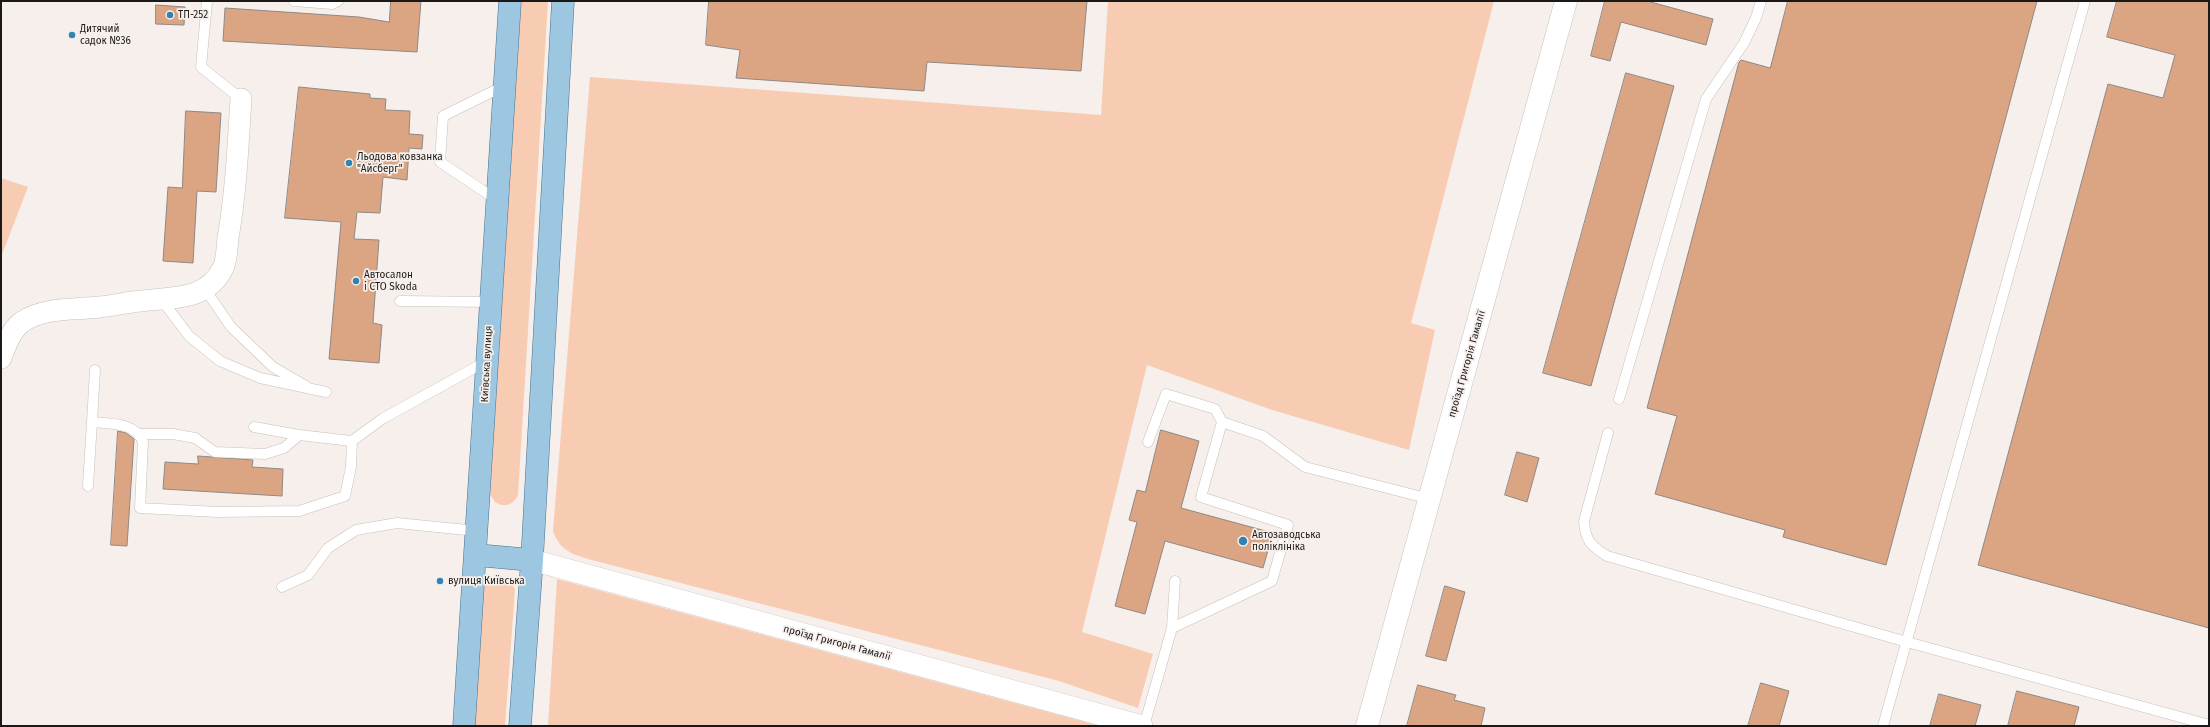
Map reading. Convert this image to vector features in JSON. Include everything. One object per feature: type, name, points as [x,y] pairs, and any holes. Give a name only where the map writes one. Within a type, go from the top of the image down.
[{"type":"main road","name":"Київська вулиця","points":[[464,726],[510,1]]},
{"type":"main road","points":[[520,726],[532,560],[563,1]]},
{"type":"main road","points":[[476,555],[532,560]]},
{"type":"street","name":"проїзд Григорія Гамалії","points":[[1367,726],[1566,1]]},
{"type":"street","points":[[1,358],[7,341],[22,322],[43,312],[161,299],[186,298],[205,289],[216,280],[224,267],[234,203],[241,99]]},
{"type":"street","name":"проїзд Григорія Гамалії","points":[[532,560],[1143,726]]},
{"type":"lane","points":[[207,1],[201,67],[241,99]]},
{"type":"lane","points":[[294,1],[332,4],[338,1]]},
{"type":"lane","points":[[1619,399],[1706,99],[1744,43],[1756,18],[1761,1]]},
{"type":"lane","points":[[1883,726],[2085,1]]},
{"type":"lane","points":[[497,200],[440,162],[443,116],[504,86]]},
{"type":"lane","points":[[205,289],[231,327],[273,367],[308,387]]},
{"type":"lane","points":[[161,299],[189,336],[220,361],[260,378],[326,392]]},
{"type":"lane","points":[[400,301],[491,302]]},
{"type":"lane","points":[[254,427],[299,435],[352,441],[394,412],[487,361]]},
{"type":"lane","points":[[88,486],[95,370]]},
{"type":"lane","points":[[1148,442],[1166,394],[1215,409],[1222,422],[1263,436],[1305,467],[1430,499]]},
{"type":"lane","points":[[92,422],[126,425],[140,434],[173,434],[195,438],[215,452],[265,454],[284,448],[299,435]]},
{"type":"lane","points":[[1172,628],[1272,581],[1288,525],[1201,496],[1222,422]]},
{"type":"lane","points":[[1608,432],[1584,521],[1585,534],[1594,548],[1607,556],[1907,642],[2209,725]]},
{"type":"lane","points":[[140,434],[143,442],[140,508],[218,512],[299,511],[345,496],[351,467],[352,441]]},
{"type":"lane","points":[[282,587],[308,575],[328,548],[356,530],[397,523],[477,531]]},
{"type":"lane","points":[[1143,726],[1172,628],[1175,581]]},
{"type":"shaded area","points":[[521,1],[548,1],[518,495],[511,503],[502,505],[495,502],[490,494]]},
{"type":"shaded area","points":[[1108,1],[1494,1],[1411,323],[1435,330],[1409,450],[1272,410],[1147,365],[1082,632],[1153,654],[1138,708],[1059,681],[588,559],[566,550],[559,542],[553,531],[590,77],[1101,115]]},
{"type":"shaded area","points":[[1,178],[28,187],[1,257]]},
{"type":"shaded area","points":[[496,577],[508,579],[515,589],[505,726],[475,726],[483,587],[491,579]]},
{"type":"shaded area","points":[[557,579],[1099,726],[548,726]]},
{"type":"building","points":[[391,1],[421,1],[417,52],[223,41],[225,8],[359,17],[389,22]]},
{"type":"building","points":[[709,1],[1087,1],[1081,71],[927,62],[924,91],[736,78],[740,50],[706,45]]},
{"type":"building","points":[[1605,1],[1647,1],[1713,19],[1706,45],[1621,22],[1610,61],[1591,56]]},
{"type":"building","points":[[1788,1],[2037,1],[1886,565],[1783,537],[1785,530],[1655,494],[1677,416],[1647,408],[1739,62],[1741,60],[1770,68]]},
{"type":"building","points":[[2117,1],[2209,1],[2209,628],[1978,565],[2108,84],[2163,98],[2175,55],[2107,37]]},
{"type":"building","name":"ТП-252","points":[[156,5],[185,7],[184,25],[156,24]]},
{"type":"building","points":[[1626,73],[1674,86],[1591,386],[1543,373]]},
{"type":"building","name":"Льодова ковзанка \"Айсберг\"","points":[[299,87],[370,94],[370,98],[386,99],[385,110],[410,111],[409,134],[423,135],[422,149],[409,148],[407,180],[383,177],[380,213],[357,212],[354,239],[379,240],[373,323],[382,325],[379,363],[329,359],[341,222],[285,218]]},
{"type":"building","points":[[186,111],[221,113],[216,192],[197,191],[193,263],[163,261],[168,187],[182,188]]},
{"type":"building","points":[[1161,430],[1199,441],[1181,508],[1273,533],[1263,568],[1165,541],[1145,614],[1115,606],[1137,522],[1129,520],[1137,490],[1145,492]]},
{"type":"building","points":[[118,431],[126,433],[134,439],[127,546],[111,545]]},
{"type":"building","points":[[1517,452],[1539,458],[1527,502],[1505,495]]},
{"type":"building","points":[[198,456],[253,460],[252,467],[283,469],[282,496],[163,489],[165,462],[198,464]]},
{"type":"building","points":[[1445,586],[1465,592],[1446,661],[1426,656]]},
{"type":"building","points":[[1761,683],[1789,691],[1779,726],[1748,726]]},
{"type":"building","points":[[1418,685],[1456,695],[1454,700],[1485,708],[1481,726],[1407,726]]},
{"type":"building","points":[[2017,691],[2079,707],[2074,726],[2008,726]]},
{"type":"building","points":[[1939,694],[1981,705],[1975,726],[1930,726]]},
{"type":"place","name":"ТП-252","points":[[170,15]]},
{"type":"place","name":"Дитячий садок №36","points":[[72,35]]},
{"type":"place","name":"Льодова ковзанка \"Айсберг\"","points":[[349,163]]},
{"type":"place","name":"Автосалон і СТО Skoda","points":[[356,281]]},
{"type":"place","name":"Автозаводська поліклініка","points":[[1243,541]]},
{"type":"place","name":"вулиця Київська","points":[[440,581]]}]
